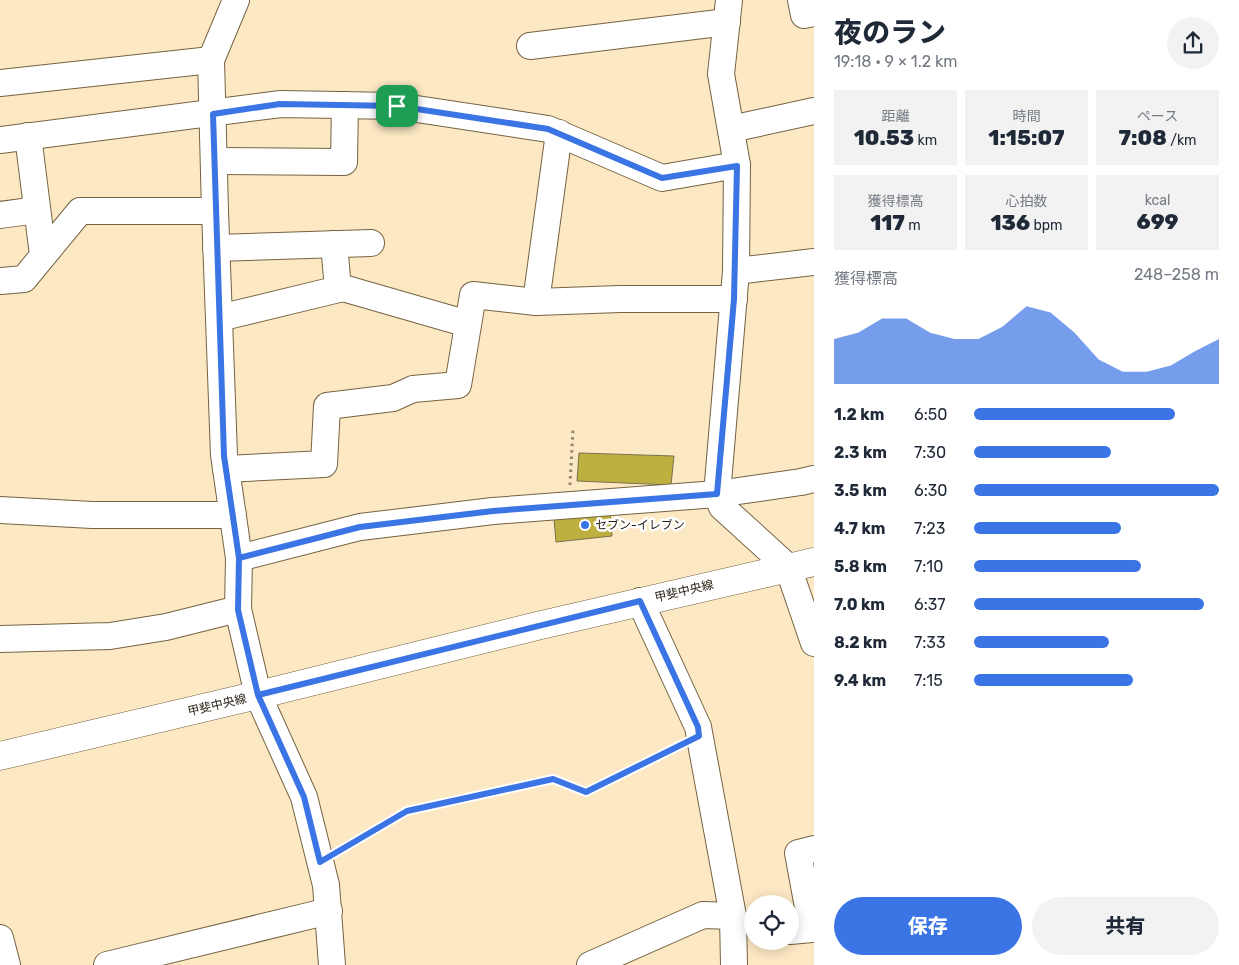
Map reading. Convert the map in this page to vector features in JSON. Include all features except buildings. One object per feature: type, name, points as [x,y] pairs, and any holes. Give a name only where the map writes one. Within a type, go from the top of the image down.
[{"type":"main road","name":"甲斐中央線","points":[[0,756],[640,601],[801,564]]},
{"type":"street","points":[[236,0],[211,60],[224,456],[239,558],[238,610],[258,695],[304,797],[326,885],[332,965]]},
{"type":"street","points":[[801,0],[804,15],[814,13]]},
{"type":"street","points":[[530,46],[728,11],[721,74],[737,166],[736,271],[717,494],[722,507],[801,564],[814,643]]},
{"type":"street","points":[[0,83],[211,60]]},
{"type":"street","points":[[0,140],[280,104],[397,106],[548,129],[662,178],[737,166]]},
{"type":"street","points":[[214,161],[344,162],[344,105]]},
{"type":"street","points":[[731,129],[814,111]]},
{"type":"street","points":[[536,302],[559,133]]},
{"type":"street","points":[[28,136],[43,255]]},
{"type":"street","points":[[0,214],[37,210]]},
{"type":"street","points":[[0,281],[24,279],[80,211],[215,211]]},
{"type":"street","points":[[216,248],[372,243]]},
{"type":"street","points":[[334,244],[338,289]]},
{"type":"street","points":[[736,271],[814,262]]},
{"type":"street","points":[[218,318],[344,288],[468,324]]},
{"type":"street","points":[[226,470],[324,464],[327,406],[394,398],[413,389],[458,385],[473,295],[536,302],[620,299],[734,299]]},
{"type":"street","points":[[239,558],[360,527],[493,511],[717,494],[814,479]]},
{"type":"street","points":[[0,510],[92,515],[232,515]]},
{"type":"street","points":[[640,601],[698,727],[740,929],[734,965]]},
{"type":"street","points":[[0,639],[110,636],[166,627],[238,610]]},
{"type":"street","points":[[799,930],[812,929],[798,852],[814,849]]},
{"type":"street","points":[[108,965],[328,911]]},
{"type":"street","points":[[590,965],[703,915],[740,929]]},
{"type":"street","points":[[0,938],[7,965]]},
{"type":"path","points":[[569,505],[573,430]]},
{"type":"path","points":[[320,862],[407,811],[553,779],[586,792],[699,736]]},
{"type":"place","name":"セブン-イレブン","points":[[585,525]]},
{"type":"route","points":[[397,106],[280,104],[213,114],[224,456],[239,558],[238,610],[258,695],[304,797],[320,862],[407,811],[553,779],[586,792],[699,736],[698,727],[640,601],[258,695],[248,652],[238,610],[239,558],[360,527],[493,511],[717,494],[736,271],[737,166],[662,178],[548,129],[397,106]]}]
